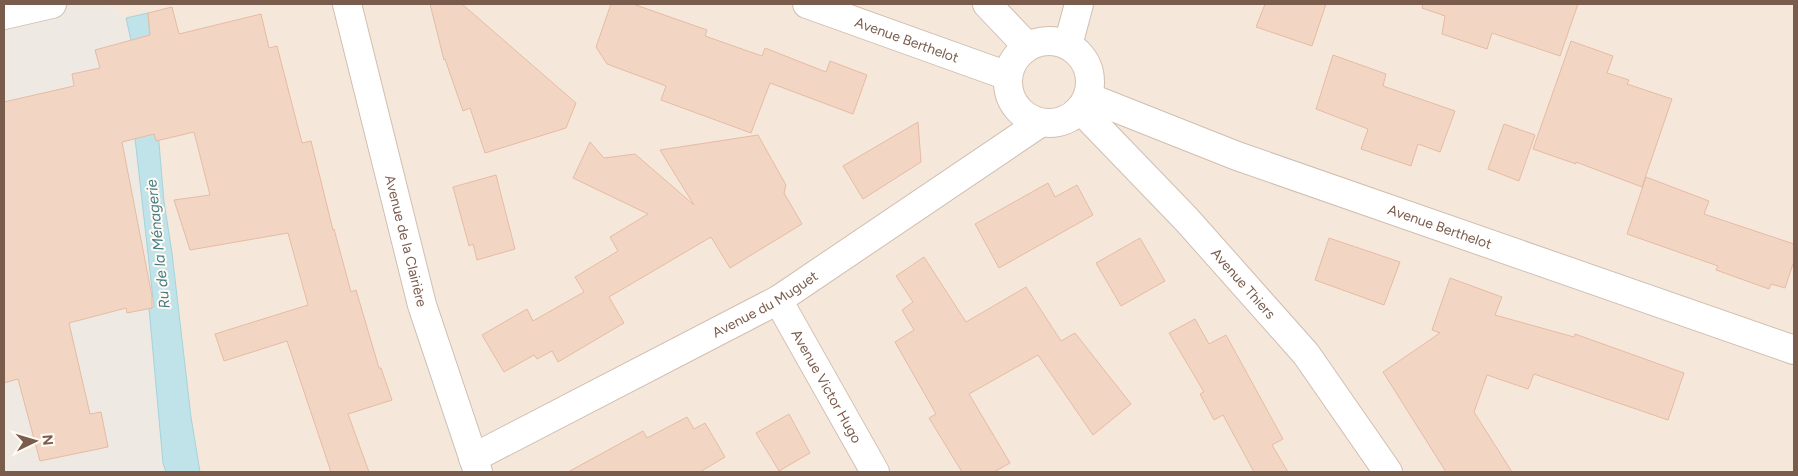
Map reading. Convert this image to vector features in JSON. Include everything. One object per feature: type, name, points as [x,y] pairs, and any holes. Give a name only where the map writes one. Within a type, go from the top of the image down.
[{"type":"street","points":[[4,15],[52,4]]},
{"type":"street","name":"Avenue de la Clairière","points":[[347,4],[422,305],[476,465]]},
{"type":"street","name":"Avenue Berthelot","points":[[806,4],[1008,76]]},
{"type":"street","points":[[987,4],[1027,46]]},
{"type":"street","points":[[1068,45],[1079,4]]},
{"type":"street","points":[[1045,41],[1057,41],[1068,45],[1078,52],[1085,62],[1090,73],[1091,85],[1084,103],[1072,117],[1062,122],[1040,123],[1028,118],[1012,100],[1008,88],[1008,76],[1016,56],[1027,46],[1045,41]]},
{"type":"street","name":"Avenue Berthelot","points":[[1084,103],[1794,350]]},
{"type":"street","name":"Avenue Thiers","points":[[1084,103],[1306,354],[1388,472]]},
{"type":"street","name":"Avenue du Muguet","points":[[476,465],[778,300],[1040,123]]},
{"type":"street","name":"Avenue Victor Hugo","points":[[778,300],[875,472]]},
{"type":"shaded area","points":[[4,4],[105,4],[126,18],[135,58],[154,308],[149,309],[163,463],[166,472],[4,472]]},
{"type":"shaded area","points":[[105,4],[1794,4],[1794,472],[200,472],[191,417],[172,253],[164,202],[147,13],[126,18]]},
{"type":"water","name":"Ru de la Ménagerie","points":[[148,13],[164,202],[172,253],[191,417],[200,472],[166,472],[163,463],[149,308],[154,307],[131,103],[135,58],[126,18]]},
{"type":"building","points":[[430,4],[462,4],[576,103],[566,128],[485,153],[470,108],[463,111],[444,60]]},
{"type":"building","points":[[611,4],[633,4],[707,30],[705,36],[762,56],[765,48],[826,72],[830,61],[867,75],[853,114],[770,83],[751,133],[661,100],[666,86],[607,64],[596,47]]},
{"type":"building","points":[[1265,4],[1326,4],[1312,46],[1256,27]]},
{"type":"building","points":[[1423,4],[1578,4],[1560,56],[1492,33],[1487,49],[1442,34],[1445,16],[1422,8]]},
{"type":"building","points":[[172,7],[179,34],[261,14],[269,48],[277,46],[302,143],[311,141],[333,230],[351,292],[356,290],[379,368],[381,368],[392,400],[348,414],[369,472],[331,472],[287,341],[224,361],[215,334],[308,305],[288,233],[190,250],[174,200],[210,195],[194,132],[156,141],[154,134],[122,142],[152,296],[152,308],[127,313],[126,308],[69,323],[90,414],[101,412],[108,447],[40,461],[18,379],[4,383],[4,102],[74,86],[72,74],[100,68],[95,50],[150,35],[148,13]]},
{"type":"building","points":[[1571,41],[1613,56],[1607,73],[1629,80],[1627,84],[1672,99],[1642,187],[1576,162],[1576,164],[1533,149]]},
{"type":"building","points":[[1333,55],[1386,74],[1383,86],[1455,111],[1440,152],[1418,144],[1411,166],[1361,149],[1368,129],[1316,109]]},
{"type":"building","points":[[918,122],[921,162],[863,199],[843,166]]},
{"type":"building","points":[[1504,124],[1535,135],[1519,181],[1488,169]]},
{"type":"building","points":[[758,135],[786,185],[784,193],[802,224],[730,268],[711,237],[609,297],[624,323],[558,362],[552,351],[537,359],[534,355],[504,372],[482,335],[527,309],[533,321],[584,292],[575,277],[618,251],[610,237],[648,214],[573,178],[590,142],[604,158],[635,154],[694,205],[660,150]]},
{"type":"building","points":[[496,175],[515,249],[477,260],[473,244],[469,246],[453,187]]},
{"type":"building","points":[[1646,177],[1709,201],[1704,214],[1794,244],[1794,261],[1785,288],[1771,284],[1769,289],[1716,270],[1718,266],[1627,234]]},
{"type":"building","points":[[1048,183],[1055,197],[1077,185],[1093,215],[999,268],[975,224]]},
{"type":"building","points":[[1140,238],[1165,281],[1121,306],[1096,263]]},
{"type":"building","points":[[1329,238],[1400,262],[1384,305],[1315,280]]},
{"type":"building","points":[[924,257],[966,322],[1026,287],[1061,341],[1075,333],[1131,404],[1093,435],[1038,355],[969,394],[1010,463],[994,472],[962,472],[929,418],[936,414],[895,342],[914,330],[902,310],[913,302],[896,276]]},
{"type":"building","points":[[1450,278],[1502,297],[1495,315],[1574,337],[1575,334],[1684,373],[1668,420],[1534,374],[1528,389],[1487,375],[1474,412],[1512,472],[1446,472],[1383,372],[1440,333],[1432,330]]},
{"type":"building","points":[[1195,319],[1209,344],[1226,335],[1283,439],[1272,445],[1288,472],[1254,472],[1223,415],[1214,420],[1200,394],[1204,392],[1169,333]]},
{"type":"building","points":[[789,414],[810,453],[779,471],[756,433]]},
{"type":"building","points":[[687,417],[694,429],[705,423],[725,457],[700,472],[568,472],[643,431],[647,438]]}]
